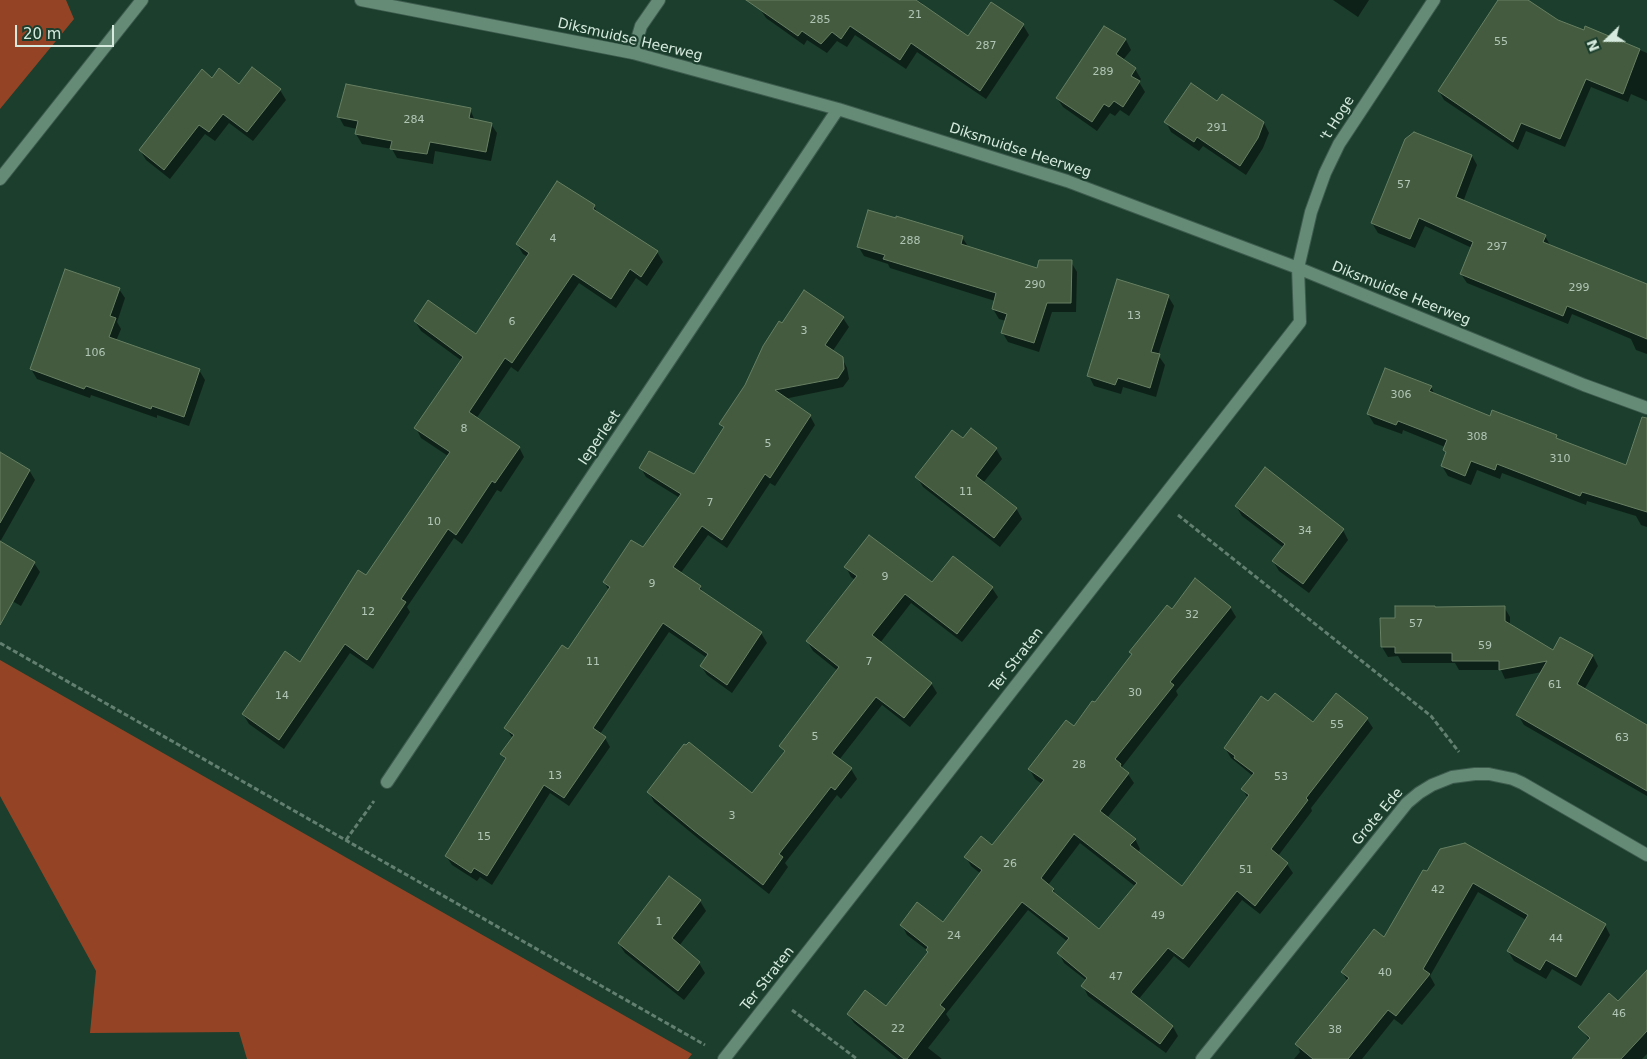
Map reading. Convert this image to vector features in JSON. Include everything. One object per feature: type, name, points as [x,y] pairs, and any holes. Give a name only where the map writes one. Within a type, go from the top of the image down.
[{"type":"street","points":[[0,179],[142,0]]},
{"type":"street","name":"Diksmuidse Heerweg","points":[[361,0],[633,53],[838,110],[1067,181],[1298,268],[1549,371],[1647,408]]},
{"type":"street","points":[[633,53],[641,26],[659,0]]},
{"type":"street","name":"'t Hoge","points":[[1298,268],[1311,212],[1325,173],[1339,144],[1434,0]]},
{"type":"street","name":"Ieperleet","points":[[387,782],[838,110]]},
{"type":"street","name":"Ter Straten","points":[[725,1058],[1300,322],[1298,268]]},
{"type":"street","name":"Grote Ede","points":[[1202,1059],[1407,803],[1432,785],[1452,777],[1475,774],[1502,776],[1522,783],[1647,856]]},
{"type":"path","points":[[1160,500],[1431,716],[1475,774]]},
{"type":"path","points":[[0,643],[725,1058]]},
{"type":"path","points":[[346,840],[387,782]]},
{"type":"path","points":[[774,996],[857,1059]]},
{"type":"shaded area","points":[[0,0],[66,0],[74,19],[0,109]]},
{"type":"shaded area","points":[[0,660],[692,1054],[688,1059],[247,1059],[239,1032],[90,1033],[96,971],[0,796]]},
{"type":"building","points":[[746,0],[916,0],[968,36],[991,2],[1024,24],[980,91],[911,43],[900,60],[850,26],[841,39],[832,32],[821,44],[802,31],[798,36]]},
{"type":"building","points":[[1498,0],[1528,0],[1558,20],[1584,30],[1585,26],[1640,49],[1623,94],[1586,79],[1560,139],[1521,123],[1513,142],[1438,91]]},
{"type":"building","points":[[1104,26],[1126,39],[1116,54],[1136,68],[1131,76],[1140,81],[1123,107],[1114,101],[1109,107],[1104,104],[1092,122],[1056,98]]},
{"type":"building","points":[[252,67],[281,89],[247,132],[223,114],[209,132],[199,125],[164,170],[139,150],[202,69],[212,78],[219,68],[239,84]]},
{"type":"building","points":[[1191,83],[1217,101],[1222,94],[1264,122],[1258,138],[1240,166],[1197,137],[1194,142],[1164,122]]},
{"type":"building","points":[[346,84],[471,108],[469,118],[492,123],[486,152],[430,142],[427,154],[390,149],[392,141],[355,134],[358,121],[337,117]]},
{"type":"building","points":[[1414,132],[1472,155],[1456,197],[1546,235],[1543,242],[1647,284],[1647,339],[1567,306],[1563,316],[1460,274],[1473,242],[1419,218],[1410,239],[1371,223],[1405,139]]},
{"type":"building","points":[[557,181],[595,205],[593,209],[658,251],[641,277],[630,269],[611,299],[573,274],[512,363],[505,358],[469,412],[520,447],[495,483],[492,481],[456,535],[448,529],[401,599],[406,602],[367,660],[345,644],[279,740],[242,714],[285,651],[300,662],[358,570],[366,575],[450,452],[414,428],[463,357],[414,321],[428,300],[476,334],[529,253],[516,244]]},
{"type":"building","points":[[868,210],[896,218],[896,216],[963,236],[961,244],[1037,268],[1039,260],[1072,260],[1071,303],[1047,303],[1034,343],[1001,333],[1007,314],[992,309],[996,293],[883,259],[885,255],[857,247]]},
{"type":"building","points":[[65,269],[120,288],[110,316],[116,318],[109,337],[200,369],[184,417],[152,406],[151,409],[86,386],[84,389],[30,369]]},
{"type":"building","points":[[1117,279],[1169,295],[1151,352],[1160,354],[1150,388],[1118,378],[1115,385],[1087,376]]},
{"type":"building","points":[[804,290],[844,317],[825,345],[843,357],[844,369],[838,378],[775,390],[811,415],[770,478],[765,474],[722,540],[702,526],[673,567],[701,586],[699,589],[762,632],[727,685],[700,666],[708,654],[663,623],[593,728],[606,737],[564,798],[544,785],[487,876],[474,868],[471,873],[445,856],[506,758],[500,754],[514,735],[504,728],[562,645],[568,649],[610,587],[603,582],[631,540],[643,547],[681,494],[639,468],[649,451],[694,474],[724,427],[719,424],[745,385],[763,346],[779,321],[782,323]]},
{"type":"building","points":[[1385,368],[1432,386],[1429,391],[1490,416],[1492,410],[1557,435],[1556,438],[1626,465],[1642,417],[1647,418],[1647,512],[1582,492],[1580,496],[1497,464],[1495,470],[1471,461],[1465,476],[1441,466],[1446,452],[1443,450],[1447,440],[1398,421],[1396,425],[1367,414]]},
{"type":"building","points":[[971,428],[997,448],[976,476],[1017,508],[994,538],[915,477],[952,430],[963,438]]},
{"type":"building","points":[[0,452],[30,470],[0,523]]},
{"type":"building","points":[[1265,467],[1344,529],[1303,584],[1272,561],[1285,544],[1235,506]]},
{"type":"building","points":[[869,535],[932,582],[953,556],[993,587],[957,634],[905,594],[872,635],[932,683],[904,718],[876,697],[832,753],[852,768],[835,790],[831,787],[779,854],[783,857],[763,885],[647,792],[684,744],[686,745],[689,742],[752,793],[785,751],[779,746],[839,667],[806,641],[857,576],[844,567]]},
{"type":"building","points":[[0,541],[35,562],[0,625]]},
{"type":"building","points":[[1195,578],[1231,607],[1170,682],[1174,685],[1115,759],[1129,773],[1100,811],[1136,839],[1130,845],[1182,886],[1249,795],[1241,789],[1254,773],[1224,748],[1261,696],[1268,701],[1275,693],[1313,722],[1336,693],[1368,718],[1306,798],[1308,800],[1271,849],[1288,863],[1255,906],[1237,891],[1183,959],[1168,948],[1131,992],[1173,1026],[1160,1044],[1081,986],[1087,978],[1057,953],[1069,938],[1022,902],[940,1005],[945,1009],[907,1059],[904,1059],[847,1014],[865,990],[886,1006],[928,952],[926,950],[928,947],[900,925],[917,902],[943,922],[982,870],[964,857],[981,836],[992,845],[1044,780],[1028,769],[1066,720],[1074,726],[1092,701],[1095,702],[1132,654],[1129,652],[1167,605],[1172,609]],"holes":[[[1074,834],[1137,883],[1099,929],[1052,891],[1054,889],[1041,878]]]},
{"type":"building","points":[[1395,606],[1505,606],[1505,621],[1553,650],[1560,637],[1593,655],[1577,684],[1647,725],[1647,791],[1516,715],[1547,661],[1499,670],[1499,661],[1452,661],[1452,653],[1395,653],[1395,647],[1381,647],[1380,618],[1395,618]]},
{"type":"building","points":[[1465,843],[1606,924],[1576,977],[1546,960],[1540,970],[1507,951],[1528,915],[1473,883],[1423,969],[1430,974],[1396,1016],[1388,1010],[1348,1059],[1313,1059],[1295,1044],[1349,978],[1341,972],[1374,929],[1384,937],[1423,870],[1427,871],[1440,849]]},
{"type":"building","points":[[669,876],[701,900],[672,938],[700,962],[678,991],[618,943]]},
{"type":"building","points":[[1647,970],[1647,1031],[1621,1059],[1572,1059],[1590,1038],[1578,1027],[1609,993],[1618,1001]]}]
